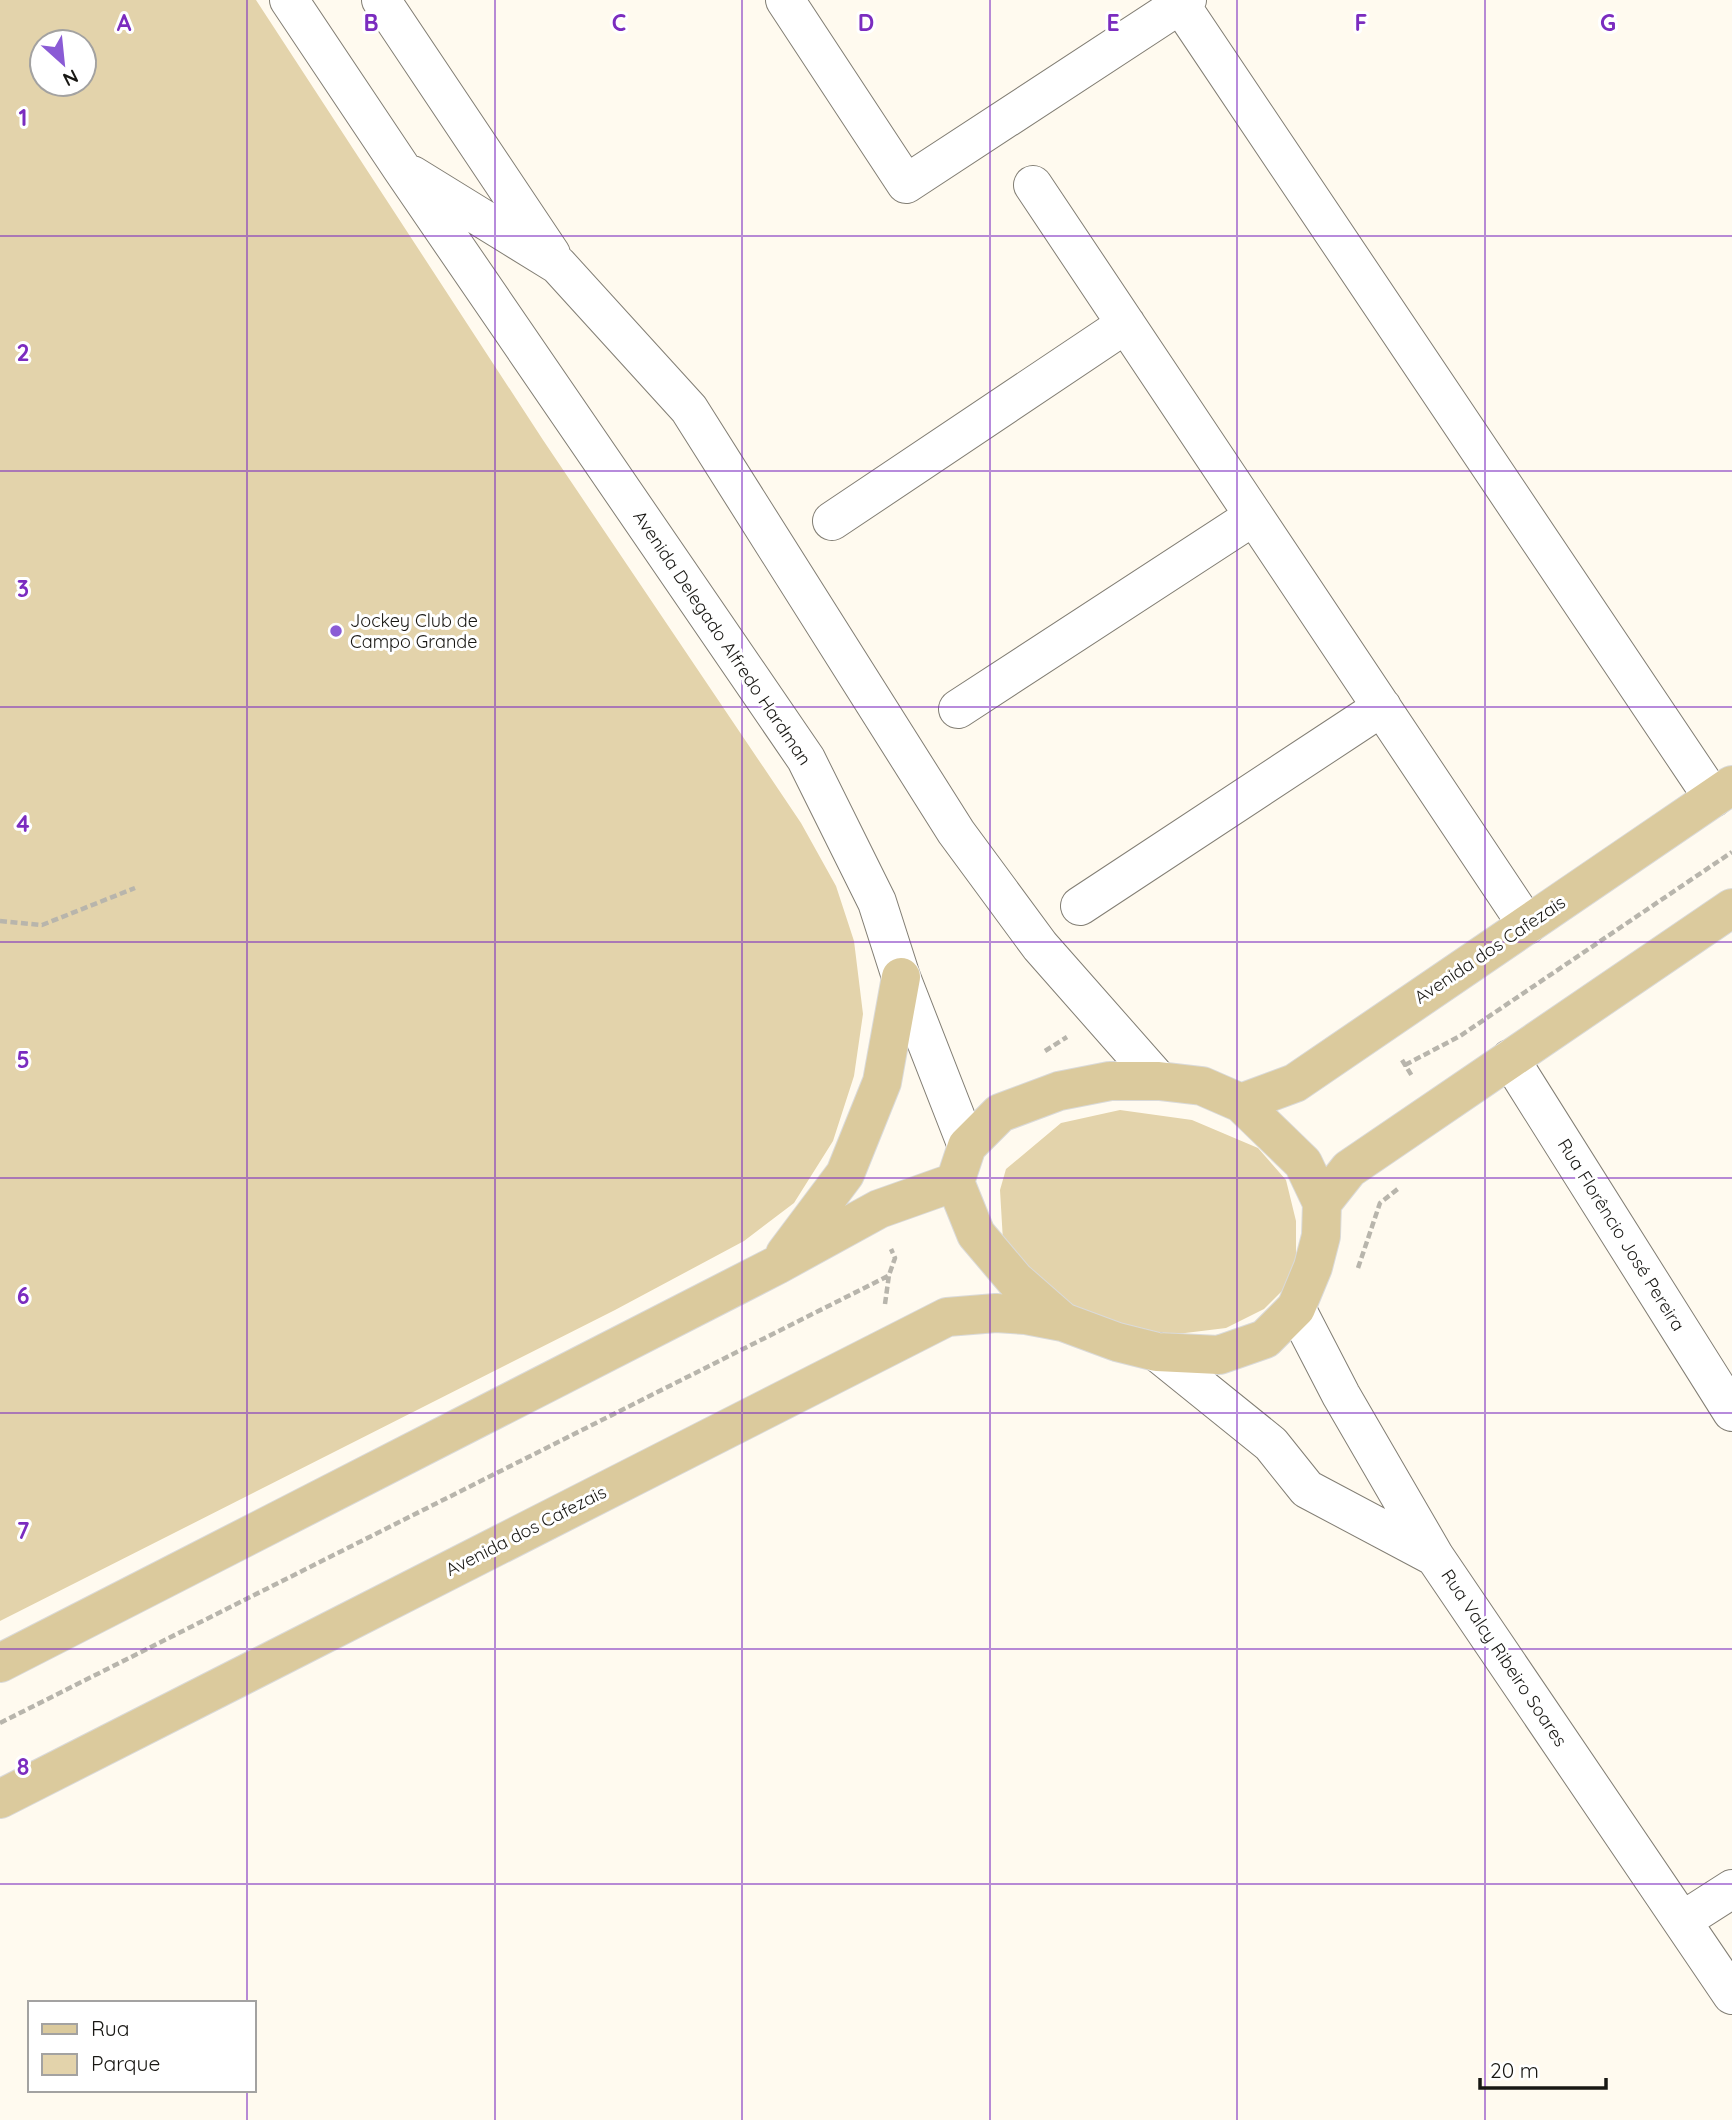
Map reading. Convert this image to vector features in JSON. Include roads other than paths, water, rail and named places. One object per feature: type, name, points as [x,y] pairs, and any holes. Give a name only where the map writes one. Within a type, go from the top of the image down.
[{"type":"main road","name":"Avenida dos Cafezais","points":[[1241,1103],[1295,1083],[1722,792]]},
{"type":"main road","points":[[1322,1203],[1349,1169],[1732,908]]},
{"type":"main road","points":[[777,1265],[845,1174],[882,1082],[901,977]]},
{"type":"main road","points":[[1110,1081],[1159,1081],[1202,1086],[1241,1103],[1303,1163],[1322,1203],[1321,1236],[1313,1267],[1296,1308],[1265,1339],[1219,1355],[1157,1352],[1117,1342],[1063,1322],[1015,1280],[976,1234],[955,1182],[967,1146],[1000,1113],[1059,1091],[1110,1081]]},
{"type":"main road","points":[[0,1663],[777,1265],[879,1209],[955,1182]]},
{"type":"main road","name":"Avenida dos Cafezais","points":[[0,1799],[947,1317],[996,1313],[1063,1322]]},
{"type":"street","name":"Avenida Delegado Alfredo Hardman","points":[[289,0],[806,759],[877,902],[901,977],[967,1146]]},
{"type":"street","name":"Avenida Delegado Alfredo Hardman","points":[[382,0],[558,265],[690,409],[956,832],[1040,946],[1159,1081]]},
{"type":"street","points":[[785,0],[906,184],[1183,2],[1722,792]]},
{"type":"street","name":"Avenida Delegado Alfredo Hardman","points":[[402,169],[558,265]]},
{"type":"street","points":[[1033,184],[1527,925]]},
{"type":"street","points":[[832,521],[1126,324]]},
{"type":"street","points":[[958,709],[1254,516]]},
{"type":"street","points":[[1080,906],[1382,707]]},
{"type":"street","name":"Rua Florêncio José Pereira","points":[[1510,1059],[1732,1412]]},
{"type":"street","name":"Rua Valcy Ribeiro Soares","points":[[1296,1308],[1341,1395],[1436,1557],[1732,1995]]},
{"type":"street","points":[[1157,1352],[1271,1444],[1307,1489],[1436,1557]]},
{"type":"street","points":[[1682,1922],[1732,1889]]},
{"type":"place","name":"Jockey Club de Campo Grande","points":[[336,631]]}]
